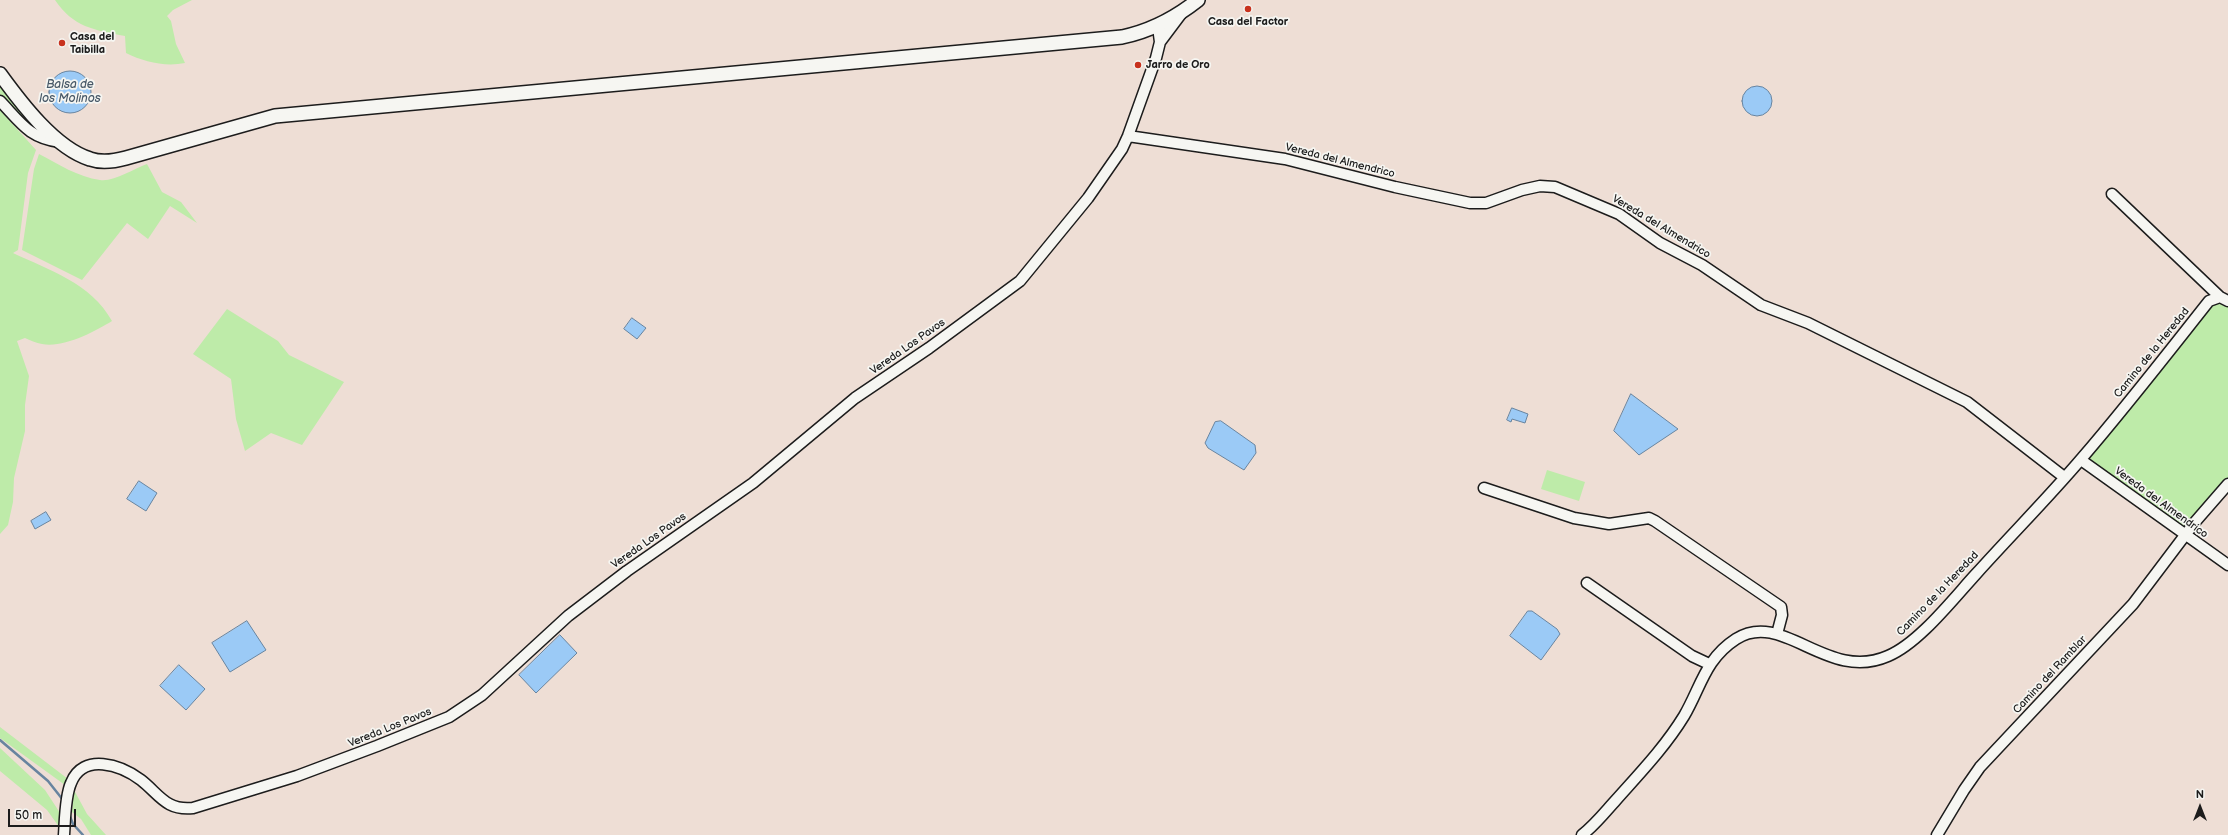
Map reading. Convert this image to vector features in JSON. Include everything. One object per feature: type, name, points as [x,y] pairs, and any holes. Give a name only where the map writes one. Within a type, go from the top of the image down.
[{"type":"main road","points":[[0,74],[23,105],[60,142],[90,159],[119,160],[275,116],[1122,37],[1158,27],[1182,13],[1198,0]]},
{"type":"street","points":[[1160,42],[1182,13]]},
{"type":"street","points":[[1158,27],[1160,42]]},
{"type":"street","name":"Vereda Los Pavos","points":[[64,835],[70,785],[78,774],[93,764],[102,763],[133,775],[165,802],[184,809],[193,808],[303,774],[378,746],[449,717],[482,695],[568,616],[627,571],[753,483],[855,398],[929,348],[1020,281],[1088,198],[1128,136],[1160,42]]},
{"type":"street","points":[[0,101],[32,134],[42,139],[60,142]]},
{"type":"street","name":"Vereda del Almendrico","points":[[1128,136],[1285,159],[1395,187],[1470,203],[1486,203],[1522,190],[1540,186],[1555,187],[1619,214],[1660,243],[1702,265],[1761,305],[1808,323],[1967,402],[2064,477]]},
{"type":"street","points":[[2112,194],[2224,299]]},
{"type":"street","name":"Camino de la Heredad","points":[[1582,835],[1650,762],[1684,715],[1708,664],[1734,640],[1756,631],[1777,634],[1817,653],[1838,660],[1855,663],[1869,662],[1888,657],[1903,648],[1933,621],[2081,460],[2209,301],[2224,299]]},
{"type":"street","name":"Vereda del Almendrico","points":[[2081,460],[2228,565]]},
{"type":"street","name":"Camino del Ramblar","points":[[1937,835],[1964,790],[1980,767],[2133,604],[2186,534],[2228,484]]},
{"type":"street","points":[[1484,488],[1574,518],[1609,524],[1649,518],[1777,603],[1781,607],[1782,615],[1777,634]]},
{"type":"street","points":[[1587,583],[1692,656],[1708,664]]},
{"type":"green space","points":[[55,0],[192,0],[173,10],[167,16],[171,21],[176,44],[185,63],[155,63],[126,53],[125,36],[104,32],[77,22],[62,9]]},
{"type":"green space","points":[[0,80],[43,130],[36,131],[0,97]]},
{"type":"green space","points":[[0,110],[36,150],[28,173],[18,250],[13,253],[55,272],[81,287],[93,297],[112,321],[88,334],[60,344],[42,344],[25,338],[17,341],[29,376],[25,405],[25,431],[14,478],[13,502],[8,525],[0,534]]},
{"type":"green space","points":[[39,154],[76,173],[100,180],[117,177],[147,164],[162,192],[181,202],[197,223],[170,206],[148,239],[127,223],[82,280],[22,250],[34,169]]},
{"type":"green space","points":[[2222,302],[2228,305],[2228,478],[2184,530],[2086,457],[2213,303]]},
{"type":"green space","points":[[227,309],[278,341],[289,355],[344,382],[302,445],[271,433],[245,451],[236,419],[231,379],[193,354]]},
{"type":"green space","points":[[1547,470],[1585,482],[1579,501],[1541,489]]},
{"type":"green space","points":[[0,727],[68,779],[65,785],[0,738]]},
{"type":"green space","points":[[0,748],[45,790],[62,816],[62,831],[47,810],[0,771]]},
{"type":"green space","points":[[74,790],[87,814],[106,835],[91,835],[81,819],[72,812]]},
{"type":"water","name":"Balsa de los Molinos","points":[[70,71],[85,77],[91,92],[85,107],[70,113],[55,107],[49,92],[55,77]]},
{"type":"water","points":[[1757,86],[1768,90],[1772,101],[1768,112],[1757,116],[1746,112],[1742,101],[1746,90]]},
{"type":"water","points":[[632,318],[646,328],[637,339],[624,329]]},
{"type":"water","points":[[1631,394],[1678,429],[1639,455],[1614,431]]},
{"type":"water","points":[[1512,408],[1528,414],[1525,423],[1512,419],[1511,422],[1507,420]]},
{"type":"water","points":[[1221,421],[1255,445],[1256,453],[1244,470],[1208,448],[1205,443],[1215,422]]},
{"type":"water","points":[[139,481],[157,493],[146,511],[127,499]]},
{"type":"water","points":[[46,512],[51,520],[35,529],[31,521]]},
{"type":"water","points":[[1528,611],[1532,611],[1557,629],[1560,634],[1541,660],[1510,636]]},
{"type":"water","points":[[247,621],[266,650],[230,672],[212,643]]},
{"type":"water","points":[[560,635],[577,653],[536,693],[519,675]]},
{"type":"water","points":[[179,665],[205,689],[186,710],[160,686]]},
{"type":"waterway","points":[[0,740],[48,781],[63,800]]},
{"type":"waterway","points":[[69,814],[73,824],[83,835]]},
{"type":"place","name":"Casa del Factor","points":[[1248,9]]},
{"type":"place","name":"Casa del Taibilla","points":[[62,43]]},
{"type":"place","name":"Jarro de Oro","points":[[1138,65]]}]
